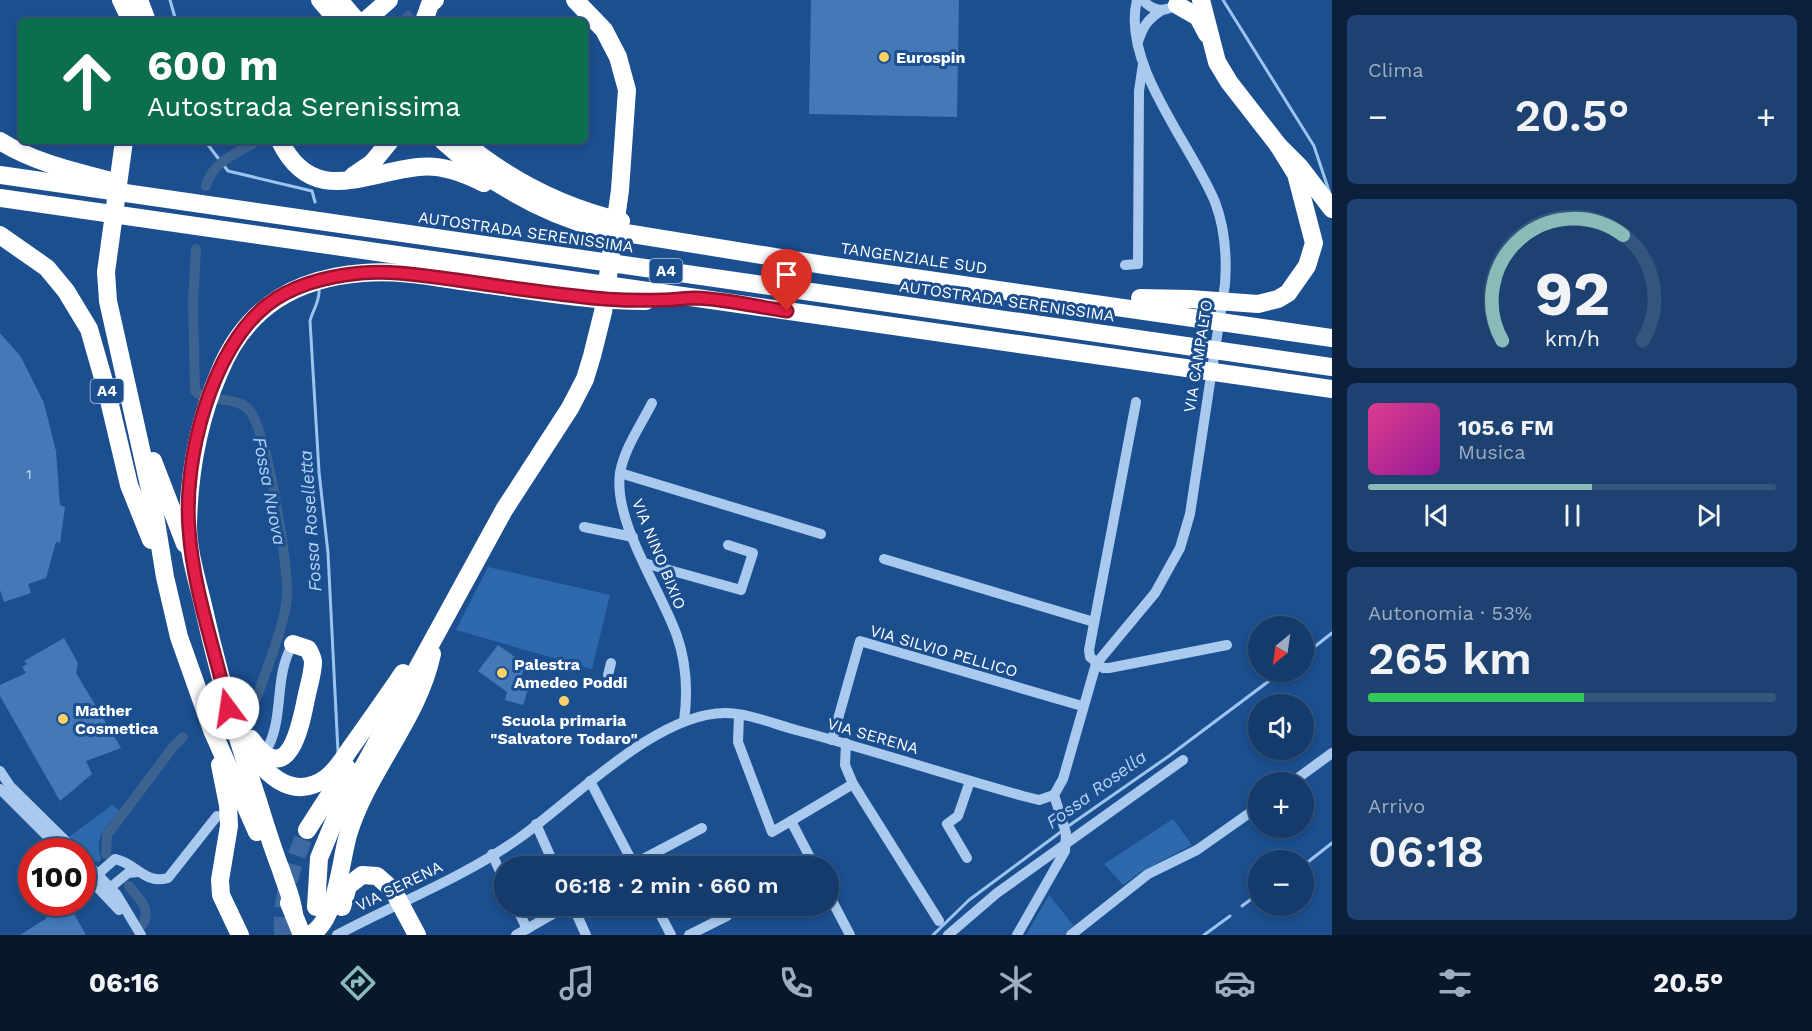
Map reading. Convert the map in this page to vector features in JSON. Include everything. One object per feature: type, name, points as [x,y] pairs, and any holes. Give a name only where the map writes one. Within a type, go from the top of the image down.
[{"type":"highway","points":[[121,0],[130,18]]},
{"type":"highway","points":[[139,0],[146,18]]},
{"type":"highway","points":[[320,0],[335,18]]},
{"type":"highway","points":[[339,0],[362,18]]},
{"type":"highway","points":[[366,18],[389,0]]},
{"type":"highway","points":[[425,18],[430,4],[435,0]]},
{"type":"highway","points":[[561,0],[582,18]]},
{"type":"highway","points":[[316,907],[319,858],[328,833],[504,510],[570,408],[585,380],[603,312],[620,190],[627,90],[618,57],[604,30],[575,0]]},
{"type":"highway","points":[[1201,0],[1208,22],[1210,40]]},
{"type":"highway","points":[[1140,298],[1190,299],[1251,305],[1269,303],[1288,293],[1307,266],[1314,243],[1296,174],[1278,145],[1229,82],[1217,62],[1210,40],[1198,17],[1174,5]]},
{"type":"highway","points":[[588,24],[618,57]]},
{"type":"highway","name":"A4","points":[[0,141],[15,151],[46,162],[196,204]]},
{"type":"highway","name":"A4","points":[[124,144],[108,250],[106,272],[108,301],[153,503],[165,578],[179,638],[212,730],[302,935]]},
{"type":"highway","points":[[282,144],[286,153],[303,171],[313,177],[334,182],[352,181],[418,167],[434,166],[468,175],[536,205]]},
{"type":"highway","points":[[334,182],[354,176],[372,164],[388,144]]},
{"type":"highway","name":"TANGENZIALE SUD","points":[[447,144],[480,172],[536,205],[579,223],[633,236],[1332,338]]},
{"type":"highway","name":"TANGENZIALE SUD","points":[[466,144],[499,169],[546,196],[601,216],[632,224],[1332,326]]},
{"type":"highway","points":[[474,144],[499,169]]},
{"type":"highway","points":[[1278,145],[1299,166],[1332,209]]},
{"type":"highway","name":"AUTOSTRADA SERENISSIMA","points":[[0,175],[1332,367]]},
{"type":"highway","name":"A4","points":[[0,198],[1332,389]]},
{"type":"highway","name":"A4","points":[[0,235],[47,268],[66,291],[89,329],[129,485],[165,578]]},
{"type":"highway","name":"A4","points":[[193,565],[188,527],[192,461],[209,397],[225,357],[237,337],[253,317],[269,303],[295,289],[323,279],[363,273],[405,273],[578,297],[636,301],[697,298]]},
{"type":"highway","name":"A4","points":[[125,383],[193,565],[228,705],[281,871],[292,895],[294,914]]},
{"type":"highway","points":[[228,705],[255,759],[274,780],[297,787],[314,785],[333,773],[423,645],[437,631]]},
{"type":"highway","points":[[308,830],[437,631]]},
{"type":"highway","points":[[310,935],[321,926],[328,914],[348,834],[358,807],[402,729],[427,677],[437,631]]},
{"type":"highway","name":"A4","points":[[228,705],[259,750],[271,757],[278,758],[286,755],[299,733],[313,662],[308,649],[293,644]]},
{"type":"highway","name":"A4","points":[[212,730],[228,806],[229,826],[220,880],[221,895],[236,928]]},
{"type":"highway","points":[[324,935],[343,906],[348,886],[362,875],[377,876],[393,890],[417,935]]},
{"type":"highway","points":[[236,928],[251,935]]},
{"type":"street","name":"VIA CAMPALTO","points":[[1096,664],[1155,593],[1180,549],[1190,514],[1225,284],[1225,240],[1214,201],[1190,152],[1154,90],[1143,62],[1134,28],[1137,0]]},
{"type":"street","points":[[1143,0],[1152,8],[1174,5]]},
{"type":"street","points":[[1138,44],[1142,28],[1149,19],[1174,5]]},
{"type":"street","points":[[1125,265],[1138,264],[1139,92],[1143,62]]},
{"type":"street","points":[[1136,402],[1094,622],[1090,657],[1103,668],[1115,668],[1227,645]]},
{"type":"street","name":"VIA NINO BIXIO","points":[[652,403],[625,455],[620,473],[620,495],[633,537],[676,635],[687,690],[684,721]]},
{"type":"street","points":[[620,473],[821,534]]},
{"type":"street","points":[[584,527],[633,537]]},
{"type":"street","points":[[644,563],[741,590],[753,553],[728,545]]},
{"type":"street","points":[[884,559],[1094,622]]},
{"type":"street","name":"VIA SILVIO PELLICO","points":[[832,740],[860,641],[1082,706]]},
{"type":"street","points":[[268,745],[275,732],[280,677],[286,656],[293,644]]},
{"type":"street","points":[[608,675],[611,663]]},
{"type":"street","points":[[1017,935],[1065,851],[1066,837],[1054,795],[1063,779],[1082,706],[1096,664]]},
{"type":"street","name":"VIA SERENA","points":[[337,935],[517,839],[590,782],[671,726],[717,714],[739,715],[846,743],[1039,800],[1054,795]]},
{"type":"street","points":[[739,715],[738,742],[772,832],[853,784]]},
{"type":"street","points":[[846,743],[845,765],[853,784],[939,921]]},
{"type":"street","points":[[1306,772],[1332,753]]},
{"type":"street","points":[[948,935],[1066,837],[1183,760]]},
{"type":"street","points":[[0,771],[10,786],[63,838]]},
{"type":"street","points":[[967,858],[947,824],[957,816],[970,781]]},
{"type":"street","points":[[590,782],[627,856]]},
{"type":"street","points":[[0,789],[49,838]]},
{"type":"street","points":[[1071,935],[1148,874],[1197,850],[1248,814]]},
{"type":"street","points":[[99,873],[115,859],[121,860],[151,880],[168,878],[217,816]]},
{"type":"street","points":[[791,821],[809,856]]},
{"type":"street","points":[[536,824],[550,856]]},
{"type":"street","points":[[650,856],[702,828]]},
{"type":"street","points":[[492,854],[494,858]]},
{"type":"street","points":[[96,870],[111,887],[141,935]]},
{"type":"street","points":[[111,887],[128,873],[138,872]]},
{"type":"street","points":[[96,885],[113,901],[136,935]]},
{"type":"street","points":[[839,914],[850,935]]},
{"type":"street","points":[[520,916],[526,929]]},
{"type":"street","points":[[516,935],[549,916]]},
{"type":"street","points":[[577,916],[586,935]]},
{"type":"street","points":[[661,916],[671,935]]},
{"type":"street","points":[[690,935],[727,916]]},
{"type":"shaded area","points":[[488,567],[610,595],[592,669],[456,630]]},
{"type":"shaded area","points":[[112,805],[120,811],[102,833],[99,844],[101,859],[99,862],[96,861],[96,838],[69,837]]},
{"type":"shaded area","points":[[1173,819],[1192,845],[1142,871],[1123,885],[1104,864]]},
{"type":"shaded area","points":[[1049,895],[1074,926],[1064,935],[1026,935]]},
{"type":"building","name":"Eurospin","points":[[811,0],[959,0],[957,117],[809,114]]},
{"type":"building","points":[[0,333],[21,357],[44,403],[56,451],[60,505],[65,507],[60,543],[56,542],[46,578],[28,584],[31,593],[4,602],[0,590]]},
{"type":"building","points":[[64,638],[78,663],[76,673],[121,748],[86,761],[92,774],[60,801],[0,696],[0,685],[26,673],[22,667],[27,664],[24,661]]},
{"type":"building","name":"Palestra Amedeo Poddi","points":[[498,645],[525,664],[520,681],[530,684],[523,705],[505,700],[507,692],[478,671]]},
{"type":"building","points":[[46,916],[75,916],[86,935],[20,935],[47,918]]},
{"type":"waterway","name":"Fossa Roselletta","points":[[170,0],[175,18]]},
{"type":"waterway","points":[[1223,0],[1314,146],[1330,194]]},
{"type":"waterway","name":"Fossa Roselletta","points":[[207,144],[228,171],[312,191],[315,202]]},
{"type":"waterway","name":"Fossa Nuova","points":[[206,186],[209,177],[220,164],[251,144]]},
{"type":"waterway","name":"Fossa Nuova","points":[[196,249],[193,302],[195,391],[207,398],[237,402],[249,410],[263,443],[281,530],[287,597],[279,634],[257,697]]},
{"type":"waterway","name":"Fossa Roselletta","points":[[319,289],[310,321],[319,472],[328,553],[338,752]]},
{"type":"waterway","name":"Fossa Rosella","points":[[1314,647],[1332,633]]},
{"type":"waterway","name":"Fossa Rosella","points":[[1067,827],[1169,756],[1268,682]]},
{"type":"waterway","name":"Fossa Nuova","points":[[106,854],[107,835],[183,737]]},
{"type":"waterway","name":"Fossa Rosella","points":[[933,935],[969,900],[1062,831]]},
{"type":"waterway","points":[[1314,857],[1332,843]]},
{"type":"waterway","name":"Fossa Nuova","points":[[129,886],[145,908],[143,924]]},
{"type":"waterway","points":[[1242,906],[1248,902]]},
{"type":"waterway","points":[[1204,935],[1230,916]]},
{"type":"tunnel","points":[[283,935],[286,894],[307,830]]},
{"type":"place","name":"Eurospin","points":[[884,57]]},
{"type":"place","name":"Palestra Amedeo Poddi","points":[[502,673]]},
{"type":"place","name":"Scuola primaria \"Salvatore Todaro\"","points":[[564,701]]},
{"type":"place","name":"Mather Cosmetica","points":[[63,719]]},
{"type":"route","points":[[228,708],[193,565],[188,527],[192,461],[202,420],[225,357],[253,317],[269,303],[295,289],[323,279],[363,273],[405,273],[578,297],[636,301],[697,298],[787,311]]}]
